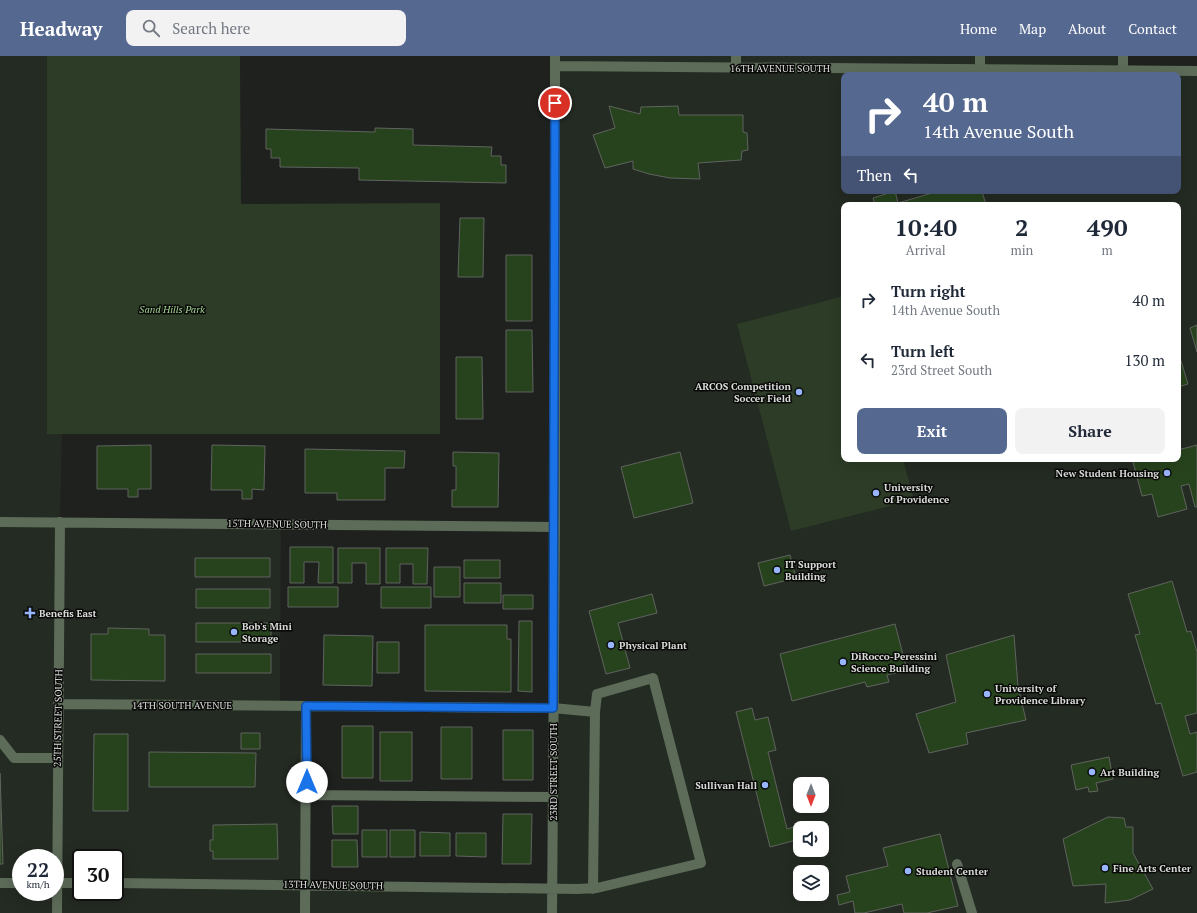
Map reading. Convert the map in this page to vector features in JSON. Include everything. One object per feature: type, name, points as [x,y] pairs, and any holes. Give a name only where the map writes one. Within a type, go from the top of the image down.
[{"type":"street","points":[[736,56],[736,68]]},
{"type":"street","points":[[980,56],[980,70]]},
{"type":"street","points":[[1123,56],[1123,70]]},
{"type":"street","name":"16TH AVENUE SOUTH","points":[[555,61],[736,68],[1197,71]]},
{"type":"street","name":"23RD STREET SOUTH","points":[[552,913],[555,526],[555,61]]},
{"type":"street","name":"15TH AVENUE SOUTH","points":[[0,522],[555,526]]},
{"type":"street","name":"25TH STREET SOUTH","points":[[57,849],[60,522]]},
{"type":"street","name":"13TH AVENUE SOUTH","points":[[124,884],[592,889],[701,863],[653,678],[597,694],[595,712]]},
{"type":"street","name":"14TH SOUTH AVENUE","points":[[58,704],[553,708],[595,712]]},
{"type":"street","points":[[305,913],[307,795],[306,706]]},
{"type":"street","points":[[592,889],[595,712]]},
{"type":"street","points":[[0,740],[14,758],[58,758]]},
{"type":"street","points":[[307,795],[553,796]]},
{"type":"street","points":[[957,864],[972,913]]},
{"type":"street","points":[[0,882],[12,883]]},
{"type":"street","name":"25TH STREET SOUTH","points":[[57,901],[57,913]]},
{"type":"shaded area","name":"University of Providence","points":[[0,56],[47,56],[47,433],[62,434],[60,522],[281,524],[280,705],[306,706],[305,885],[552,888],[555,56],[1123,56],[1123,70],[1197,71],[1197,913],[0,913]]},
{"type":"green space","name":"Sand Hills Park","points":[[47,56],[240,56],[241,204],[440,203],[440,434],[47,434]]},
{"type":"green space","name":"ARCOS Competition Soccer Field","points":[[841,297],[841,462],[904,462],[914,500],[791,531],[737,324]]},
{"type":"building","points":[[609,106],[640,114],[641,107],[678,106],[679,115],[743,115],[743,132],[747,133],[748,150],[742,151],[741,160],[698,163],[700,179],[670,178],[649,174],[633,169],[633,161],[605,168],[593,135],[615,128]]},
{"type":"building","points":[[375,128],[413,129],[413,145],[492,147],[491,156],[501,156],[501,165],[506,165],[506,183],[359,180],[359,168],[280,167],[280,158],[271,158],[271,149],[266,149],[266,129],[375,132]]},
{"type":"building","points":[[886,194],[896,194],[898,202],[874,202],[873,198]]},
{"type":"building","points":[[929,194],[983,194],[985,202],[901,202]]},
{"type":"building","points":[[460,218],[484,218],[483,277],[458,277]]},
{"type":"building","points":[[506,255],[532,255],[532,321],[506,321]]},
{"type":"building","points":[[1197,325],[1197,352],[1190,328]]},
{"type":"building","points":[[506,330],[532,330],[533,392],[506,392]]},
{"type":"building","points":[[456,357],[482,357],[483,419],[456,419]]},
{"type":"building","points":[[1181,361],[1188,384],[1181,386]]},
{"type":"building","points":[[151,445],[151,489],[138,489],[138,497],[128,497],[128,489],[97,489],[97,446]]},
{"type":"building","points":[[212,445],[265,446],[264,490],[252,489],[252,499],[242,499],[242,490],[211,490]]},
{"type":"building","name":"New Student Housing","points":[[1197,445],[1197,507],[1195,507],[1189,484],[1181,486],[1187,509],[1158,517],[1152,494],[1142,496],[1133,462],[1181,462],[1181,449]]},
{"type":"building","points":[[305,449],[405,451],[404,468],[385,468],[385,500],[337,500],[337,493],[305,493]]},
{"type":"building","points":[[453,452],[499,453],[498,507],[452,507],[452,490],[456,490],[456,466],[453,466]]},
{"type":"building","points":[[680,452],[693,503],[634,518],[621,467]]},
{"type":"building","points":[[290,547],[333,547],[333,583],[318,583],[319,562],[304,562],[304,583],[290,583]]},
{"type":"building","points":[[338,548],[380,548],[380,584],[366,584],[366,563],[352,563],[352,583],[338,583]]},
{"type":"building","points":[[386,548],[428,548],[427,584],[413,584],[413,564],[400,564],[400,583],[386,583]]},
{"type":"building","name":"IT Support Building","points":[[790,555],[796,578],[764,586],[758,563]]},
{"type":"building","points":[[195,558],[270,558],[270,577],[195,577]]},
{"type":"building","points":[[464,560],[500,560],[500,578],[464,578]]},
{"type":"building","points":[[434,567],[460,567],[460,597],[434,597]]},
{"type":"building","points":[[1172,581],[1187,632],[1191,631],[1197,652],[1197,713],[1185,716],[1190,734],[1197,732],[1197,772],[1183,776],[1161,703],[1156,704],[1135,635],[1140,634],[1128,594]]},
{"type":"building","points":[[464,583],[501,583],[501,603],[464,603]]},
{"type":"building","points":[[288,587],[338,587],[338,607],[288,607]]},
{"type":"building","points":[[381,587],[431,587],[431,608],[381,608]]},
{"type":"building","points":[[196,589],[270,589],[270,608],[196,608]]},
{"type":"building","name":"Physical Plant","points":[[652,594],[657,613],[618,623],[630,668],[606,674],[589,611]]},
{"type":"building","points":[[503,595],[533,595],[533,609],[503,609]]},
{"type":"building","points":[[519,621],[532,621],[532,692],[518,691]]},
{"type":"building","points":[[196,623],[271,623],[271,642],[196,642]]},
{"type":"building","name":"DiRocco-Peressini Science Building","points":[[895,624],[907,670],[887,675],[889,682],[867,687],[865,682],[792,701],[780,654]]},
{"type":"building","points":[[425,625],[507,625],[507,639],[511,639],[511,692],[425,691]]},
{"type":"building","points":[[108,628],[149,629],[149,635],[165,635],[165,681],[91,680],[91,634],[108,634]]},
{"type":"building","points":[[324,635],[373,636],[372,686],[323,685]]},
{"type":"building","name":"University of Providence Library","points":[[1014,635],[1018,687],[1026,720],[966,733],[968,744],[929,753],[916,714],[956,702],[946,655]]},
{"type":"building","points":[[377,642],[399,642],[399,673],[377,673]]},
{"type":"building","points":[[196,654],[271,654],[271,673],[196,673]]},
{"type":"building","name":"Sullivan Hall","points":[[752,708],[755,720],[768,717],[776,750],[768,752],[787,829],[793,827],[793,841],[770,847],[736,712]]},
{"type":"building","points":[[342,726],[373,726],[373,778],[342,778]]},
{"type":"building","points":[[441,727],[472,727],[472,779],[441,779]]},
{"type":"building","points":[[503,730],[533,730],[533,780],[503,780]]},
{"type":"building","points":[[380,732],[412,732],[412,781],[380,781]]},
{"type":"building","points":[[241,733],[260,733],[260,749],[241,749]]},
{"type":"building","points":[[94,734],[128,734],[128,811],[93,811]]},
{"type":"building","points":[[149,752],[256,753],[255,787],[149,787]]},
{"type":"building","name":"Art Building","points":[[1109,757],[1113,779],[1096,783],[1098,791],[1089,792],[1088,787],[1076,790],[1071,765]]},
{"type":"building","points":[[0,773],[3,864],[0,864]]},
{"type":"building","points":[[332,806],[358,806],[358,834],[333,834]]},
{"type":"building","points":[[503,814],[532,814],[531,864],[502,864]]},
{"type":"building","name":"Fine Arts Center","points":[[1108,817],[1124,818],[1126,827],[1133,827],[1133,853],[1153,889],[1130,900],[1105,903],[1106,884],[1073,886],[1063,839]]},
{"type":"building","points":[[277,824],[278,859],[213,859],[213,851],[210,851],[210,840],[213,840],[213,825]]},
{"type":"building","points":[[362,830],[387,830],[387,857],[362,857]]},
{"type":"building","points":[[390,830],[415,830],[415,857],[390,857]]},
{"type":"building","points":[[420,832],[450,833],[450,856],[420,856]]},
{"type":"building","points":[[456,833],[486,833],[486,857],[456,856]]},
{"type":"building","name":"Student Center","points":[[940,834],[958,906],[927,913],[904,913],[902,904],[864,913],[855,913],[853,901],[839,905],[837,895],[850,892],[846,876],[888,866],[883,848]]},
{"type":"building","points":[[332,840],[357,840],[358,867],[332,867]]},
{"type":"place","name":"ARCOS Competition Soccer Field","points":[[799,392]]},
{"type":"place","name":"New Student Housing","points":[[1167,473]]},
{"type":"place","name":"University of Providence","points":[[876,493]]},
{"type":"place","name":"IT Support Building","points":[[777,570]]},
{"type":"place","name":"Benefis East","points":[[30,613]]},
{"type":"place","name":"Bob's Mini Storage","points":[[234,632]]},
{"type":"place","name":"Physical Plant","points":[[611,645]]},
{"type":"place","name":"DiRocco-Peressini Science Building","points":[[843,662]]},
{"type":"place","name":"University of Providence Library","points":[[987,694]]},
{"type":"place","name":"Art Building","points":[[1092,772]]},
{"type":"place","name":"Sullivan Hall","points":[[765,785]]},
{"type":"place","name":"Fine Arts Center","points":[[1105,868]]},
{"type":"place","name":"Student Center","points":[[908,871]]},
{"type":"route","points":[[307,782],[306,706],[553,708],[555,526],[555,103]]}]
